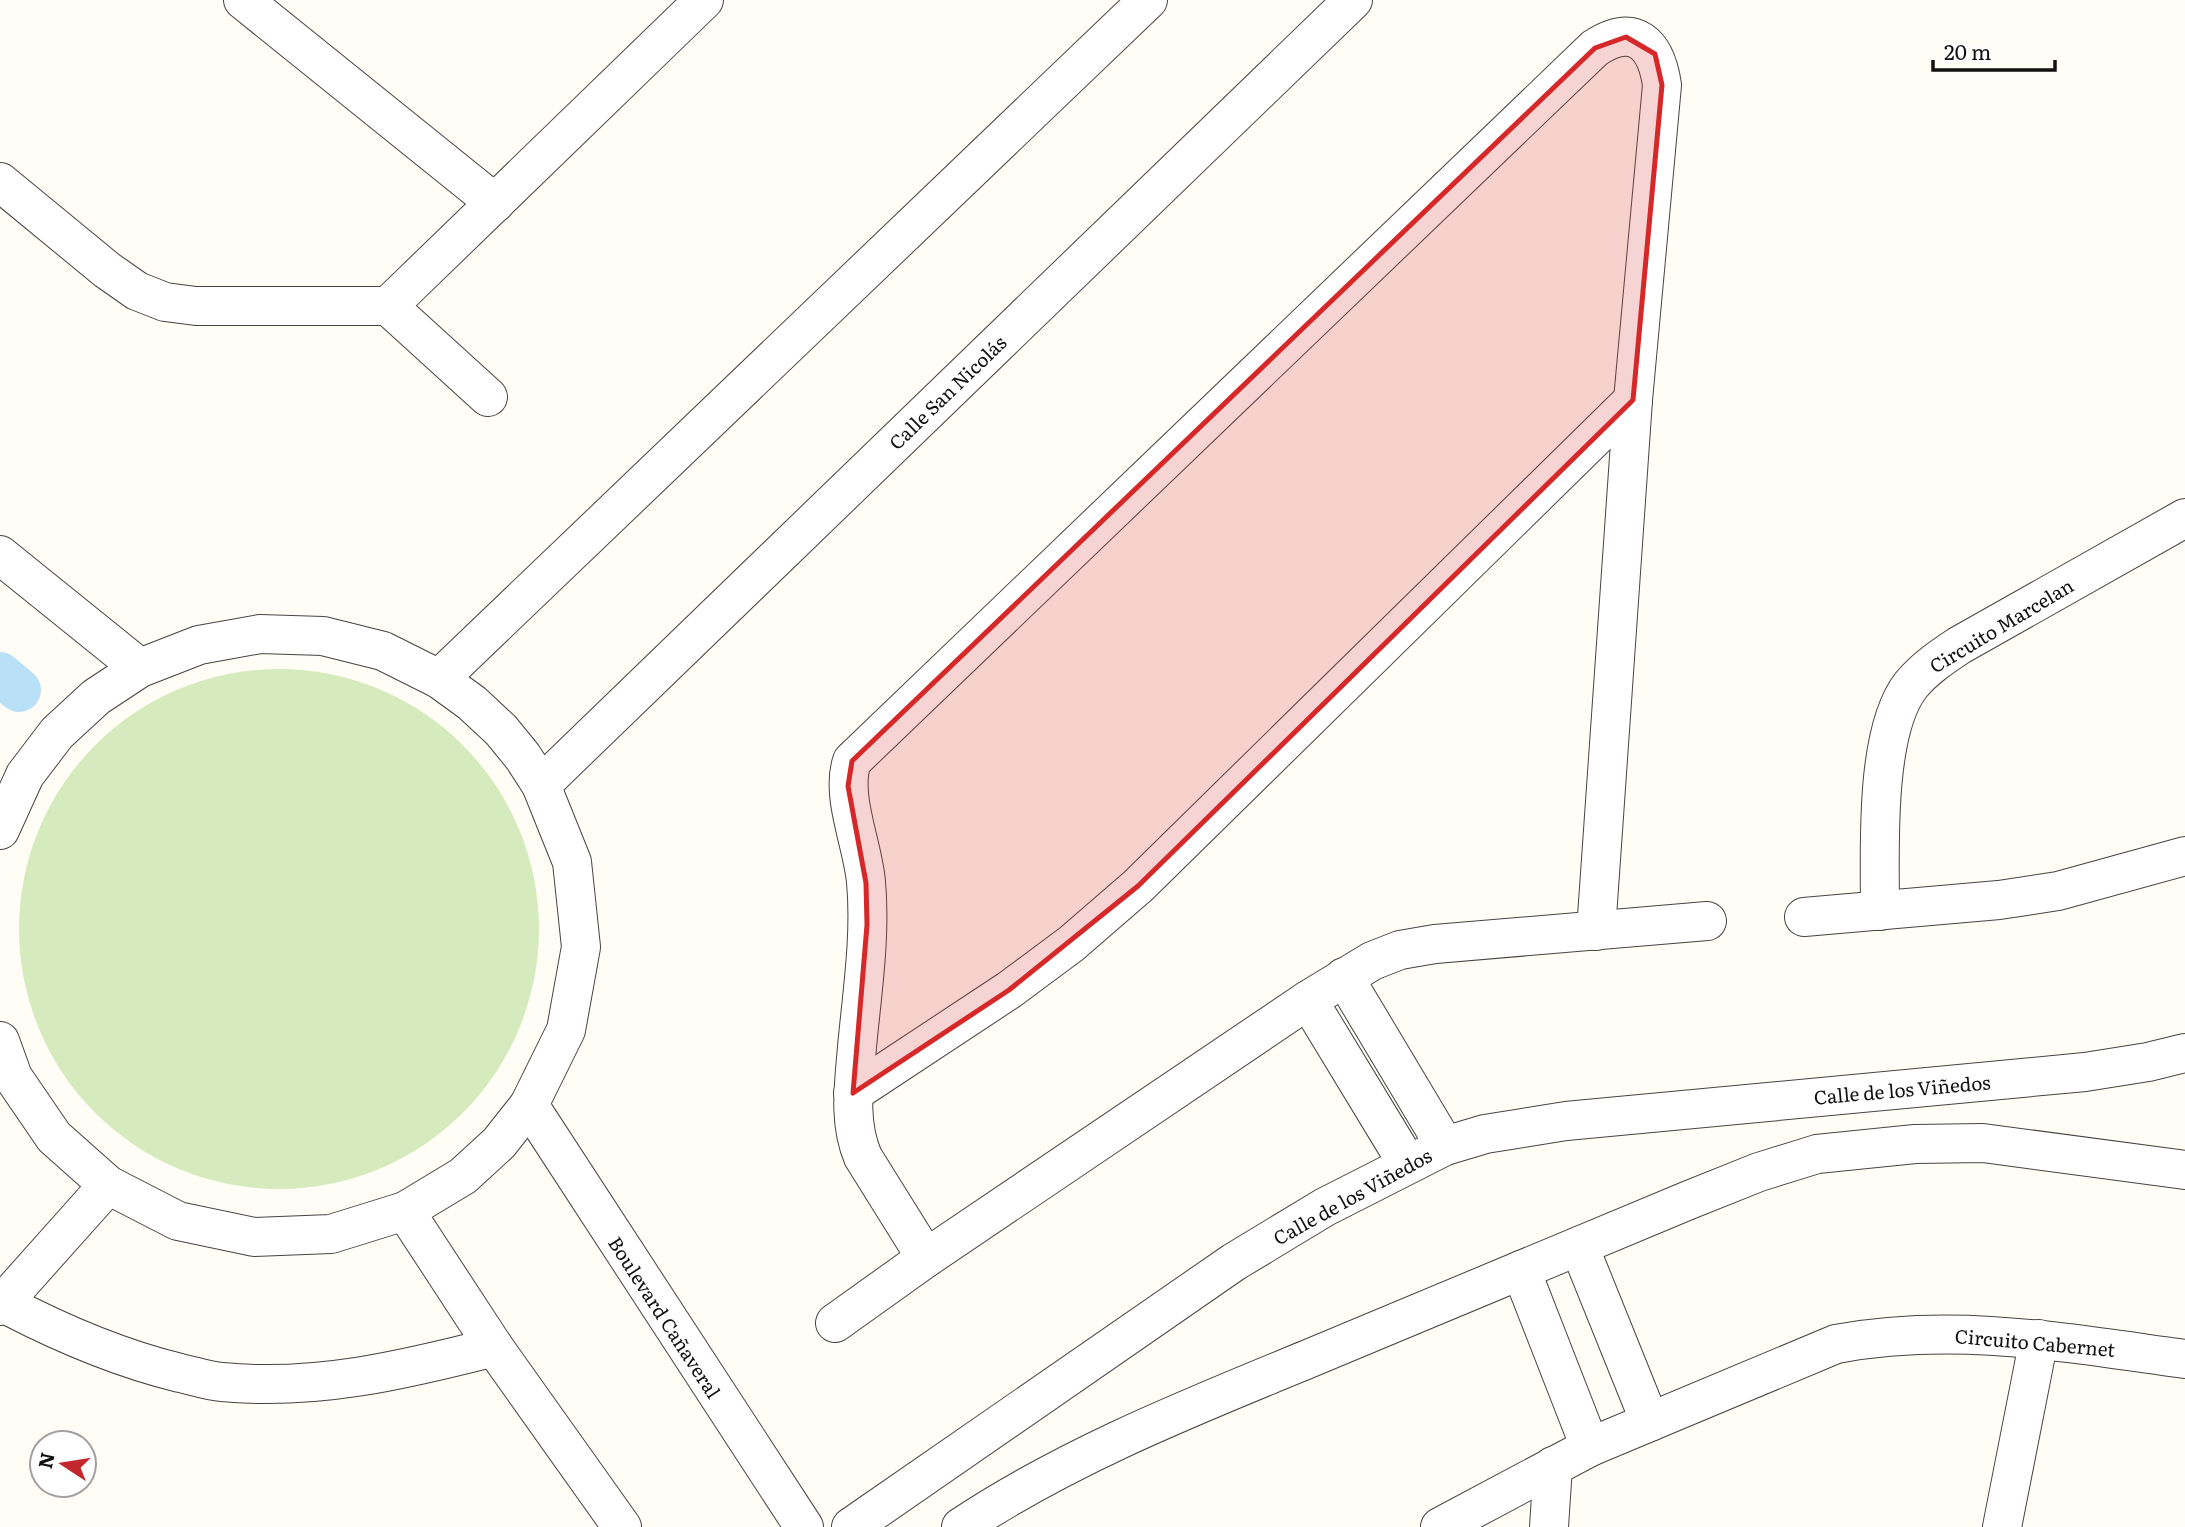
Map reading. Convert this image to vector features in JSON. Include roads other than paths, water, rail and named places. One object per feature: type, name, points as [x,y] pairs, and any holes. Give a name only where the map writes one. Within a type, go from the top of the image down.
[{"type":"street","points":[[243,0],[495,203]]},
{"type":"street","points":[[439,679],[1148,0]]},
{"type":"street","name":"Calle San Nicolás","points":[[541,785],[1353,0]]},
{"type":"street","points":[[388,306],[495,203],[689,5]]},
{"type":"street","points":[[926,1258],[863,1157],[853,1125],[867,911],[862,849],[848,786],[848,772],[852,761],[1595,48],[1609,39],[1626,37],[1636,39],[1655,54],[1662,85],[1633,400],[1596,931]]},
{"type":"street","points":[[0,182],[137,291],[165,302],[196,306],[388,306],[488,397]]},
{"type":"street","points":[[853,1093],[1009,990],[1071,944],[1138,886],[1633,400]]},
{"type":"street","name":"Circuito Marcelan","points":[[1880,911],[1880,835],[1889,738],[1909,688],[1928,666],[1960,645],[2185,518]]},
{"type":"street","points":[[0,555],[140,668]]},
{"type":"street","points":[[0,830],[12,765],[57,733],[96,697],[140,668],[199,645],[260,634],[323,636],[383,651],[439,679],[472,703],[501,730],[541,785],[572,863],[581,947],[566,1030],[528,1105],[499,1143],[463,1175],[405,1211],[331,1234],[254,1237],[178,1221],[108,1185],[54,1137],[6,1083],[0,1041]]},
{"type":"street","points":[[1804,917],[1999,900],[2057,891],[2185,856]]},
{"type":"street","points":[[835,1323],[926,1258],[1308,1000],[1372,961],[1400,950],[1435,944],[1707,921]]},
{"type":"street","points":[[1344,977],[1445,1146]]},
{"type":"street","points":[[1308,1000],[1407,1163]]},
{"type":"street","name":"Calle de los Viñedos","points":[[851,1527],[1234,1262],[1325,1206],[1445,1146],[1485,1134],[1566,1121],[2085,1072],[2185,1053]]},
{"type":"street","points":[[1810,1097],[1817,1154]]},
{"type":"street","name":"Boulevard Cañaveral","points":[[528,1105],[804,1527]]},
{"type":"street","points":[[961,1527],[1036,1481],[1223,1394],[1759,1172],[1817,1154],[1915,1144],[1983,1143],[2185,1170]]},
{"type":"street","points":[[108,1185],[2,1304],[104,1350],[158,1368],[219,1382],[285,1385],[351,1380],[494,1347]]},
{"type":"street","points":[[405,1211],[494,1347],[622,1527]]},
{"type":"street","points":[[1579,1246],[1650,1422]]},
{"type":"street","points":[[1521,1270],[1590,1447]]},
{"type":"street","name":"Circuito Cabernet","points":[[1440,1527],[1590,1447],[1836,1344],[1879,1336],[1995,1335],[2185,1359]]},
{"type":"street","points":[[2002,1527],[2039,1339]]},
{"type":"street","points":[[1549,1527],[1553,1466]]},
{"type":"waterway","points":[[0,674],[19,690]]}]
